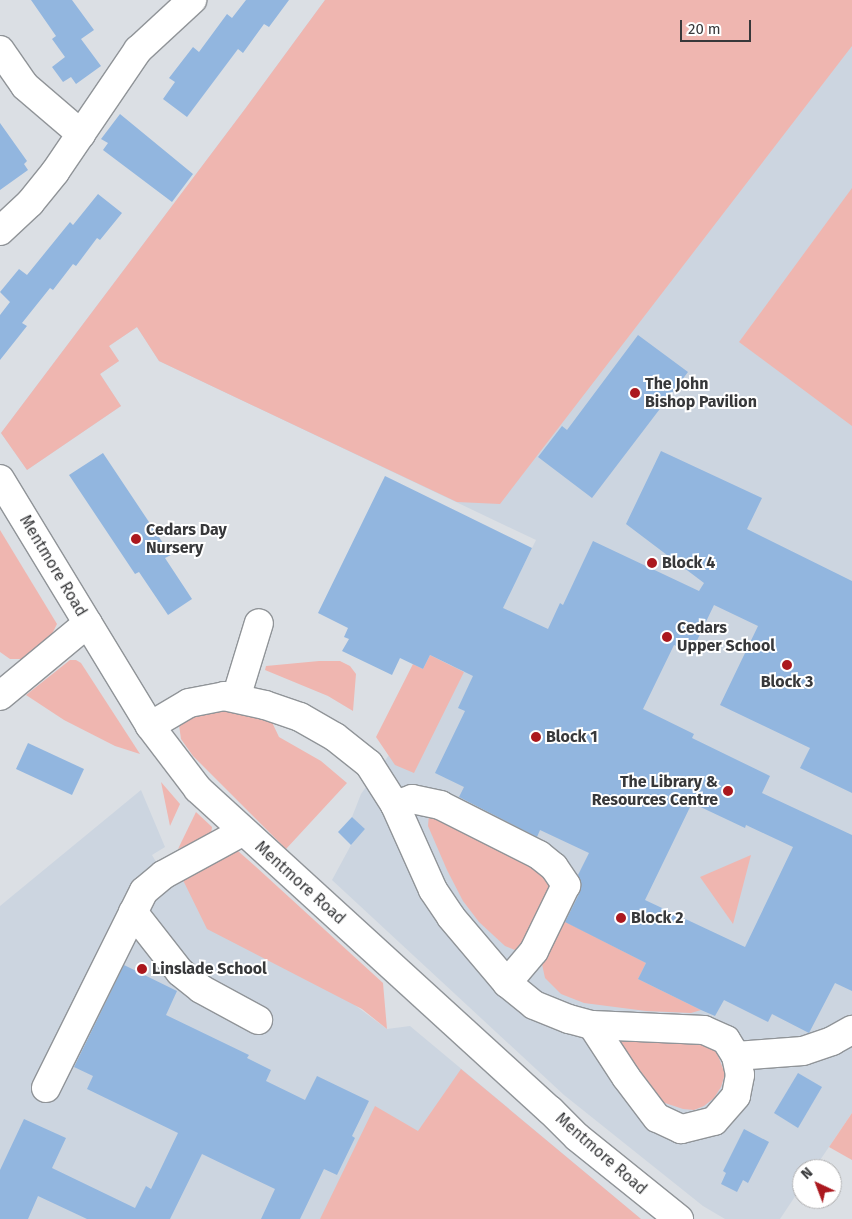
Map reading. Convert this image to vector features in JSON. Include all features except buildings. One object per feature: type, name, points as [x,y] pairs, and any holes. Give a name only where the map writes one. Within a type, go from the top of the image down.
[{"type":"street","points":[[0,231],[30,203],[55,172],[138,50],[192,0]]},
{"type":"street","points":[[0,50],[25,86],[81,134]]},
{"type":"street","name":"Mentmore Road","points":[[0,479],[150,726],[198,790],[550,1110],[577,1137],[679,1219]]},
{"type":"street","points":[[3,686],[88,623]]},
{"type":"street","points":[[236,698],[259,623]]},
{"type":"street","points":[[150,726],[189,703],[224,696],[300,717],[336,737],[369,764],[395,805],[434,890],[451,917],[506,983],[534,1005],[569,1019],[592,1025],[704,1030],[726,1040],[736,1056],[740,1075],[736,1096],[714,1121],[681,1129],[657,1118],[626,1077],[592,1025]]},
{"type":"street","points":[[395,805],[412,799],[440,805],[539,855],[554,867],[566,885],[534,951],[506,983]]},
{"type":"street","points":[[46,1088],[144,891],[164,875],[242,832]]},
{"type":"street","points":[[132,912],[180,972],[201,989],[258,1020]]},
{"type":"street","points":[[736,1056],[803,1052],[832,1041],[852,1030]]},
{"type":"shaded area","name":"Cedars Upper School","points":[[325,0],[852,0],[852,1113],[821,1159],[792,1159],[792,1201],[780,1219],[725,1219],[703,1206],[564,1095],[332,880],[351,845],[365,829],[352,817],[361,794],[453,666],[464,672],[503,607],[536,540],[159,361],[137,327],[109,346],[119,361],[100,374],[121,406],[27,470],[1,433]]},
{"type":"shaded area","points":[[325,0],[852,0],[852,46],[500,504],[457,502],[159,361],[137,327],[109,346],[119,361],[100,374],[121,406],[27,470],[1,433]]},
{"type":"shaded area","points":[[852,188],[852,426],[739,342]]},
{"type":"shaded area","points":[[0,530],[57,624],[48,642],[23,659],[10,659],[0,652]]},
{"type":"shaded area","points":[[430,655],[464,672],[414,773],[395,765],[376,737],[413,664],[423,669]]},
{"type":"shaded area","points":[[70,660],[76,660],[81,663],[140,754],[115,746],[64,720],[26,695]]},
{"type":"shaded area","points":[[340,661],[350,666],[356,674],[353,711],[328,696],[265,670],[266,666]]},
{"type":"shaded area","points":[[223,709],[270,718],[279,737],[321,761],[347,783],[286,849],[193,756],[181,739],[179,725],[195,712]]},
{"type":"shaded area","points":[[161,782],[180,804],[170,826]]},
{"type":"shaded area","name":"Linslade School","points":[[141,790],[165,847],[152,855],[168,883],[181,876],[387,1029],[410,1026],[641,1219],[0,1219],[0,906]]},
{"type":"shaded area","points":[[196,812],[212,827],[211,834],[178,849]]},
{"type":"shaded area","points":[[429,814],[525,852],[557,889],[525,949],[515,950],[505,946],[479,922],[463,901],[428,826]]},
{"type":"shaded area","points":[[230,851],[238,851],[383,983],[387,1029],[362,1009],[207,929],[181,876]]},
{"type":"shaded area","points":[[751,855],[733,924],[700,877]]},
{"type":"shaded area","points":[[558,918],[646,963],[638,979],[701,1010],[691,1013],[646,1011],[584,1003],[561,994],[545,978],[540,955]]},
{"type":"shaded area","points":[[675,1034],[708,1045],[717,1053],[725,1074],[721,1087],[714,1098],[704,1106],[694,1110],[683,1109],[659,1101],[618,1047],[625,1035]]},
{"type":"shaded area","points":[[461,1069],[641,1219],[320,1219],[375,1106],[418,1131]]},
{"type":"shaded area","points":[[852,1113],[852,1160],[829,1147]]},
{"type":"place","name":"The John Bishop Pavilion","points":[[635,393]]},
{"type":"place","name":"Cedars Day Nursery","points":[[136,539]]},
{"type":"place","name":"Block 4","points":[[652,563]]},
{"type":"place","name":"Cedars Upper School","points":[[667,637]]},
{"type":"place","name":"Block 3","points":[[787,665]]},
{"type":"place","name":"Block 1","points":[[536,737]]},
{"type":"place","name":"The Library & Resources Centre","points":[[728,791]]},
{"type":"place","name":"Block 2","points":[[621,918]]},
{"type":"place","name":"Linslade School","points":[[142,969]]}]
